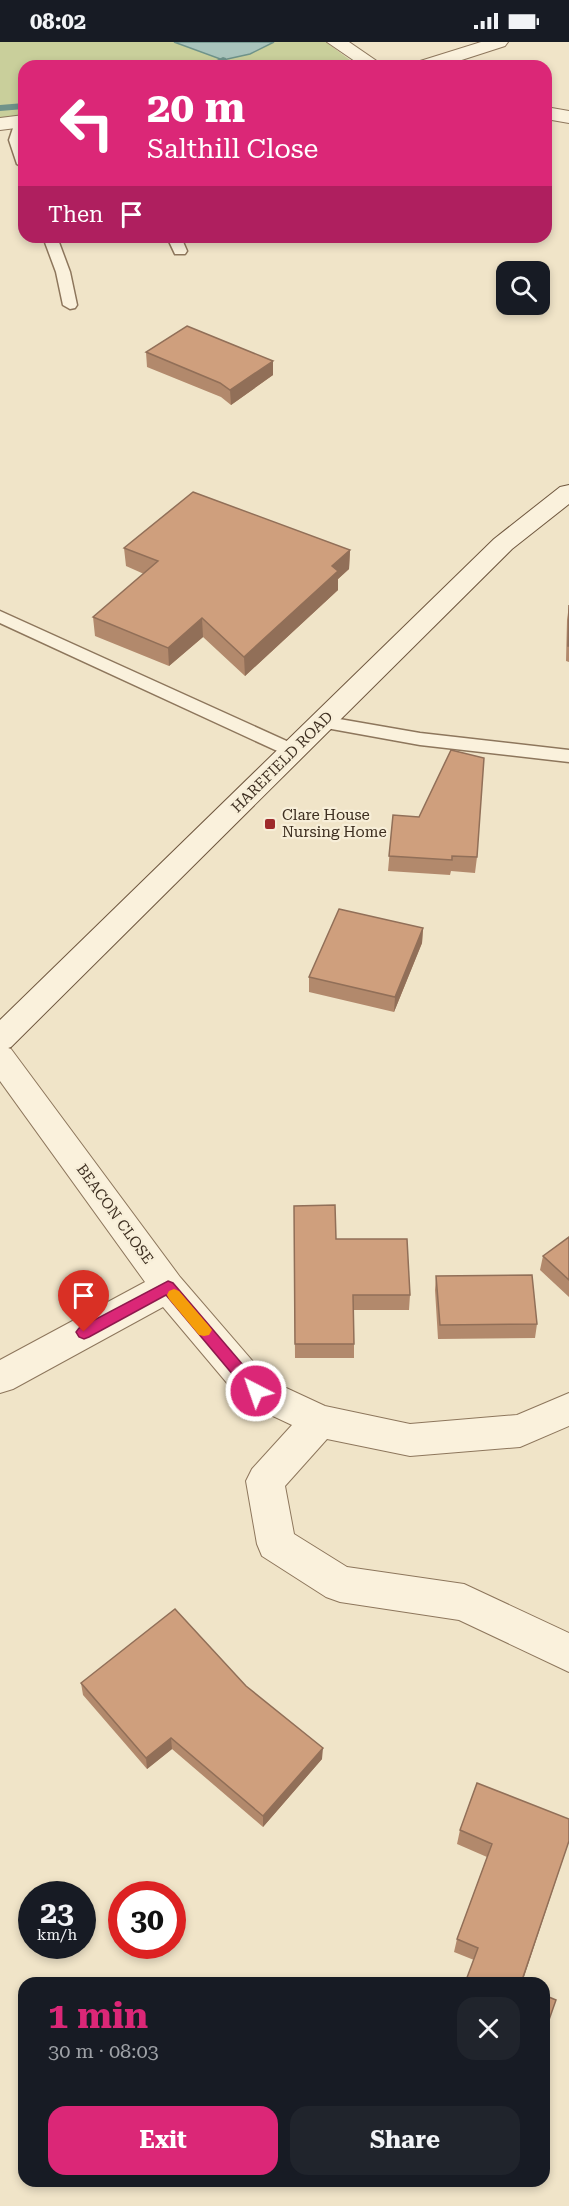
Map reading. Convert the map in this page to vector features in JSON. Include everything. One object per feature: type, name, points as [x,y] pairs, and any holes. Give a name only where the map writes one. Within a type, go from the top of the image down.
[{"type":"street","points":[[336,42],[365,60]]},
{"type":"street","points":[[443,60],[499,42]]},
{"type":"street","points":[[552,114],[569,117]]},
{"type":"street","points":[[0,124],[18,122]]},
{"type":"street","name":"HAREFIELD ROAD","points":[[0,1039],[503,544],[569,492]]},
{"type":"street","name":"BEACON CLOSE","points":[[0,1057],[168,1287],[256,1391],[319,1421],[410,1440],[520,1431],[569,1409]]},
{"type":"street","points":[[0,1378],[168,1287]]},
{"type":"street","points":[[319,1421],[265,1481],[276,1544],[340,1584],[464,1602],[569,1653]]},
{"type":"lane","points":[[52,243],[63,272],[70,305]]},
{"type":"lane","points":[[177,243],[180,251]]},
{"type":"lane","points":[[0,616],[293,751]]},
{"type":"lane","points":[[322,722],[420,739],[569,756]]},
{"type":"green space","points":[[0,42],[326,42],[350,60],[18,60],[18,118],[0,120]]},
{"type":"water","points":[[174,42],[274,42],[250,54],[223,60]]},
{"type":"building","points":[[187,326],[273,361],[230,390],[220,383],[146,352]]},
{"type":"building","points":[[193,492],[350,550],[332,566],[338,571],[244,657],[202,618],[168,648],[93,617],[158,561],[124,548]]},
{"type":"building","points":[[451,750],[484,758],[477,857],[452,856],[452,860],[389,856],[393,815],[419,817]]},
{"type":"building","points":[[339,909],[423,928],[395,997],[309,977]]},
{"type":"building","points":[[335,1205],[336,1239],[407,1239],[410,1295],[353,1295],[354,1344],[295,1344],[294,1206]]},
{"type":"building","points":[[569,1237],[569,1280],[543,1256]]},
{"type":"building","points":[[532,1275],[537,1324],[440,1325],[436,1276]]},
{"type":"building","points":[[175,1609],[246,1686],[323,1748],[263,1816],[171,1738],[146,1758],[81,1683]]},
{"type":"building","points":[[477,1783],[569,1819],[569,1841],[523,1977],[467,1977],[478,1948],[457,1939],[492,1844],[460,1830]]},
{"type":"building","points":[[550,1998],[556,2000],[550,2017]]},
{"type":"waterway","points":[[0,108],[18,106]]},
{"type":"slow traffic","points":[[174,1295],[204,1330]]},
{"type":"place","name":"Clare House Nursing Home","points":[[270,824]]},
{"type":"route","points":[[84,1332],[168,1287],[256,1391]]}]
